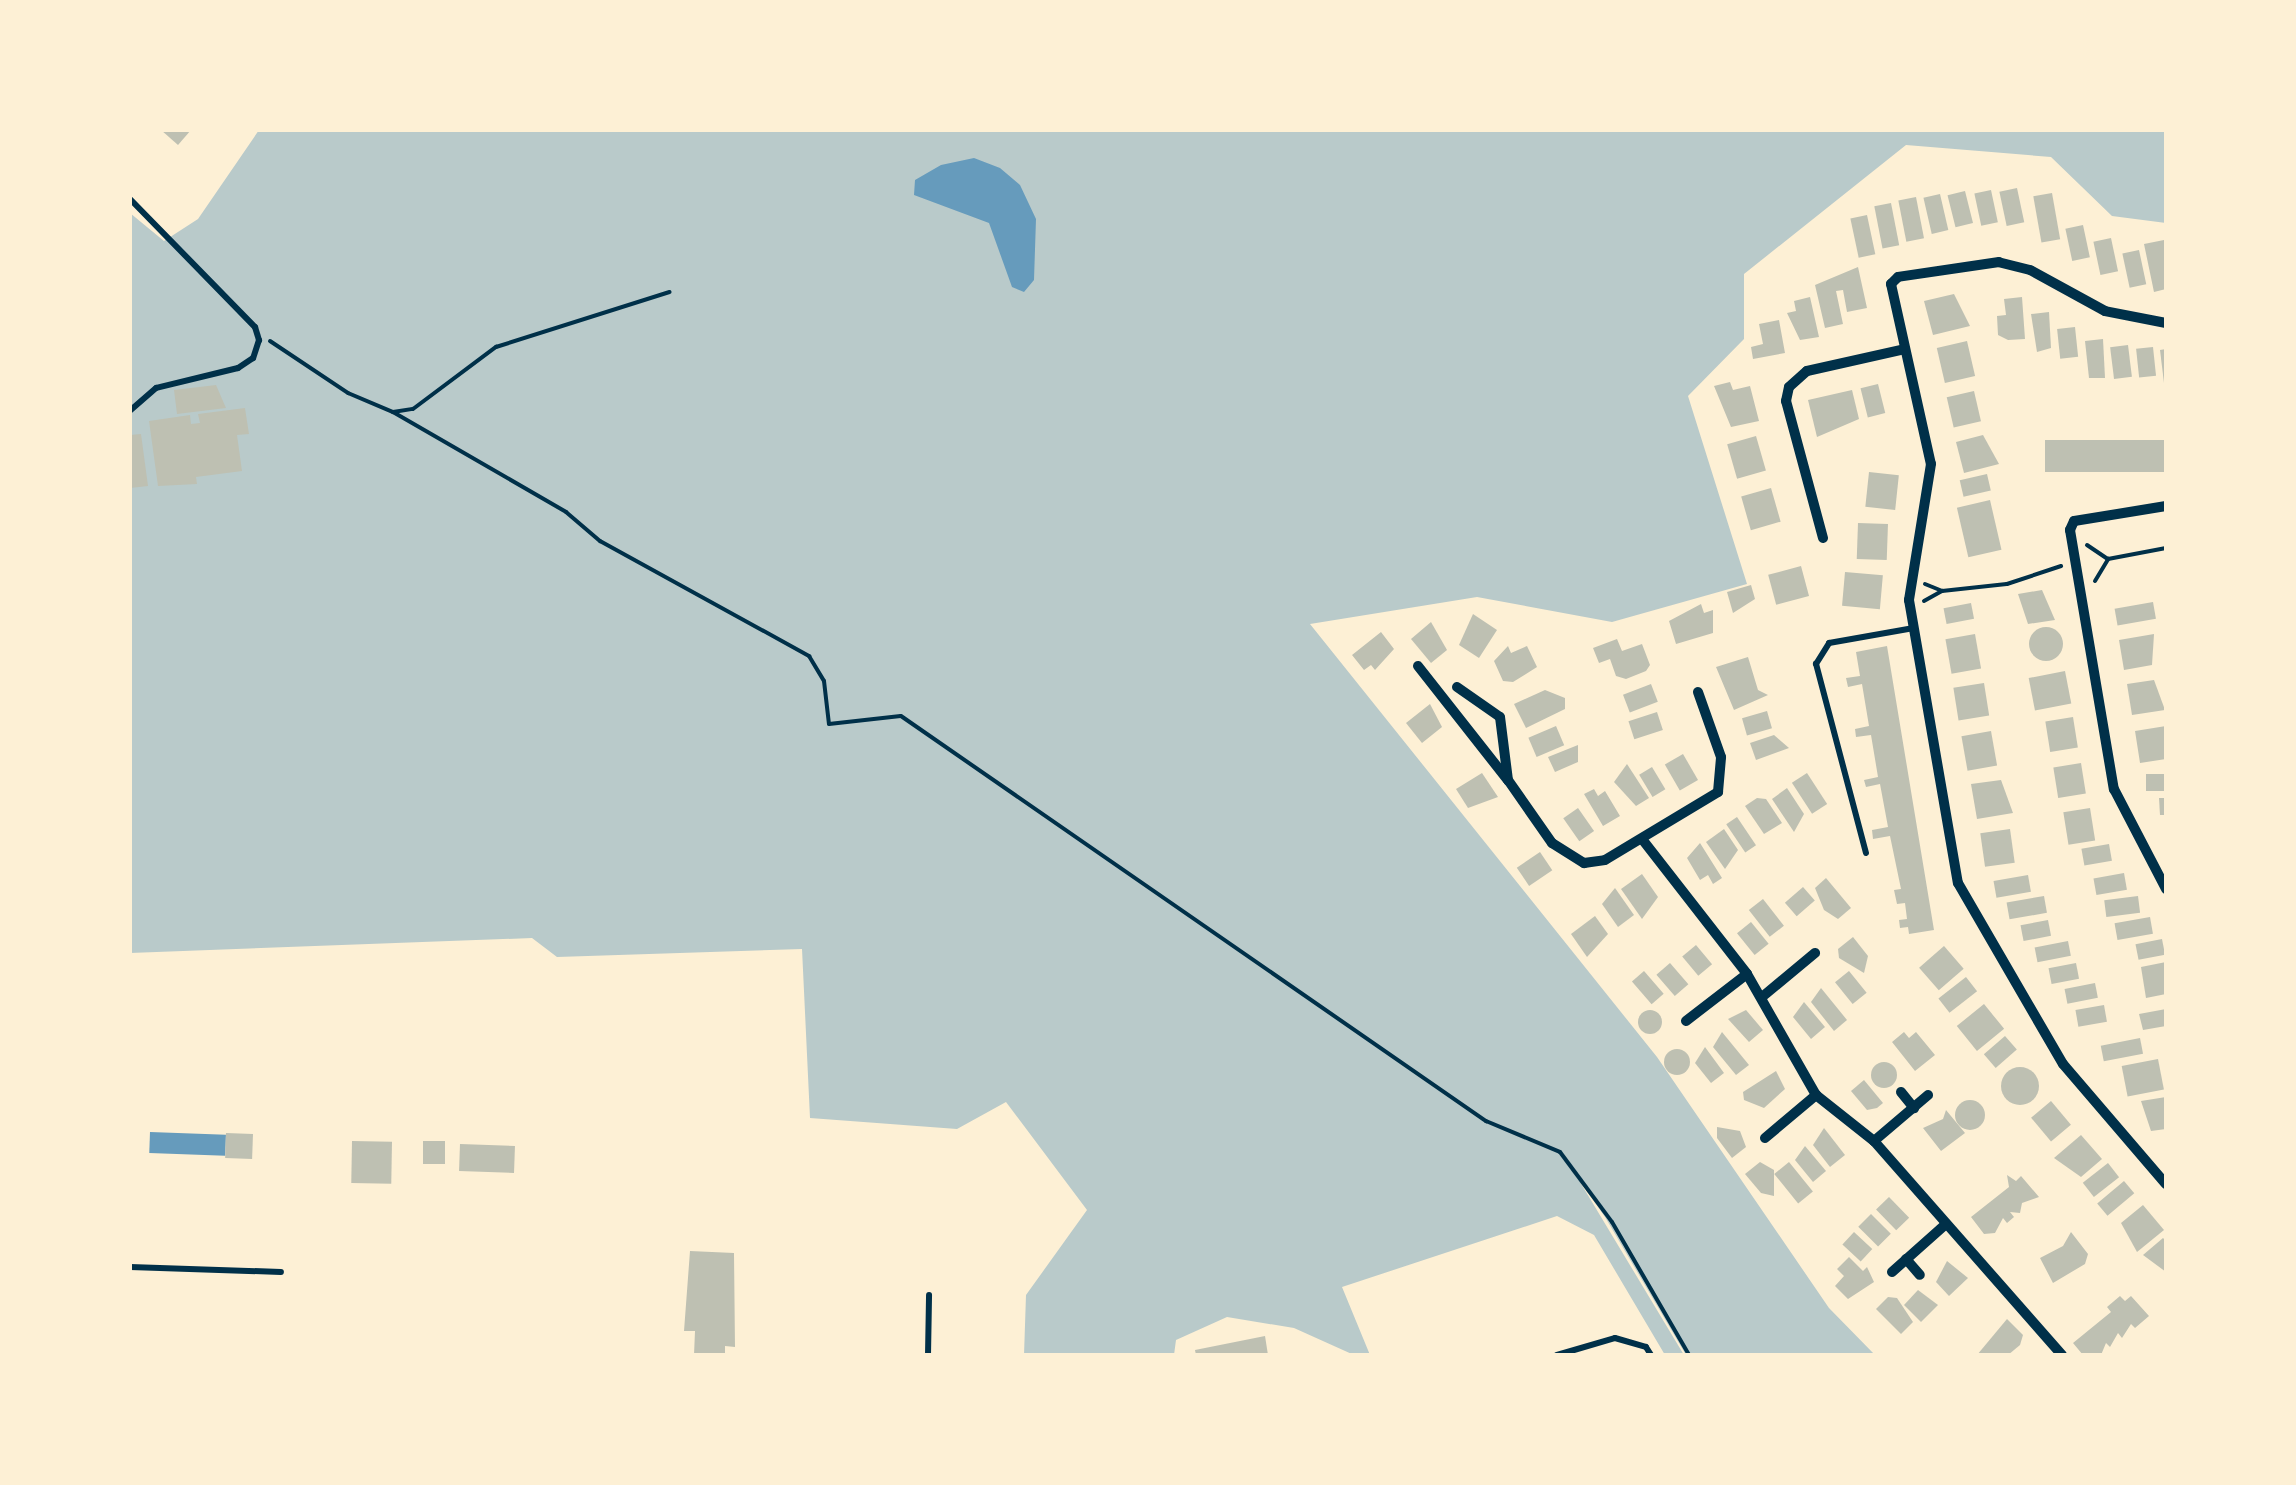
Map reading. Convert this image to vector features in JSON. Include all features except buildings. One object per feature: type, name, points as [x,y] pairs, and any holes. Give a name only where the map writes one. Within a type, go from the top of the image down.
[{"type":"street","points":[[2166,322],[2105,311],[2030,270],[1986,263],[1893,279],[1931,464],[1911,608],[1958,883],[2063,1064],[2166,1184]]},
{"type":"street","points":[[1823,538],[1786,401],[1789,387],[1807,371],[1905,349]]},
{"type":"street","points":[[2166,506],[2070,524],[2114,789],[2166,889]]},
{"type":"street","points":[[1418,666],[1566,856],[1605,860],[1718,792],[1722,758],[1698,692]]},
{"type":"street","points":[[1457,688],[1500,718],[1508,780]]},
{"type":"street","points":[[1642,839],[1747,974],[1816,1096],[1874,1141],[2060,1354]]},
{"type":"street","points":[[1762,997],[1816,953]]},
{"type":"street","points":[[1686,1021],[1747,974]]},
{"type":"street","points":[[1901,1092],[1914,1108]]},
{"type":"street","points":[[1874,1141],[1928,1095]]},
{"type":"street","points":[[1765,1138],[1773,1124],[1816,1096]]},
{"type":"street","points":[[1892,1272],[1945,1225]]},
{"type":"street","points":[[1906,1259],[1920,1276]]},
{"type":"lane","points":[[130,199],[256,326],[253,358],[238,368],[156,388],[130,411]]},
{"type":"lane","points":[[1866,854],[1816,664],[1829,643],[1914,628]]},
{"type":"lane","points":[[130,1267],[281,1272]]},
{"type":"lane","points":[[928,1355],[929,1296]]},
{"type":"lane","points":[[1557,1355],[1615,1338],[1646,1346],[1651,1355]]},
{"type":"path","points":[[393,412],[413,410],[496,347],[668,292]]},
{"type":"path","points":[[256,326],[279,351],[566,512],[600,541],[809,656],[824,681],[828,724],[901,716],[1486,1121],[1560,1152],[1612,1222],[1689,1355]]},
{"type":"path","points":[[2082,603],[2108,559],[2166,548]]},
{"type":"path","points":[[1911,608],[1942,591],[2007,584],[2075,562]]},
{"type":"path","points":[[1912,579],[1942,591]]},
{"type":"shaded area","points":[[259,130],[2166,130],[2166,223],[2112,216],[2051,157],[1906,145],[1744,274],[1744,339],[1688,396],[1747,584],[1612,622],[1477,597],[1310,624],[1657,1057],[1829,1308],[1875,1355],[1686,1355],[1577,1177],[1684,1355],[1665,1355],[1594,1235],[1557,1216],[1342,1287],[1370,1355],[1354,1355],[1294,1328],[1227,1317],[1176,1340],[1174,1355],[1024,1355],[1026,1295],[1087,1210],[1006,1102],[957,1129],[810,1118],[802,949],[557,957],[532,938],[130,953],[130,213],[164,241],[198,219]]},
{"type":"water","points":[[974,158],[1000,168],[1020,185],[1036,219],[1034,280],[1024,292],[1012,287],[989,223],[914,195],[915,180],[941,165]]},
{"type":"water","points":[[150,1132],[226,1135],[225,1156],[149,1153]]}]
